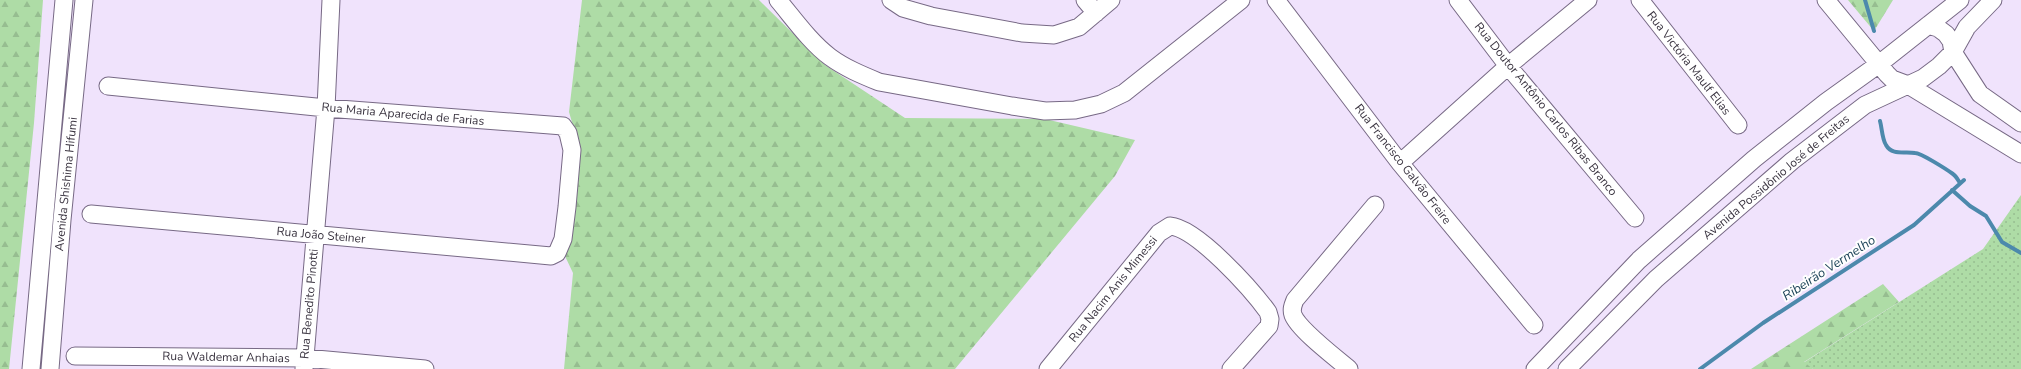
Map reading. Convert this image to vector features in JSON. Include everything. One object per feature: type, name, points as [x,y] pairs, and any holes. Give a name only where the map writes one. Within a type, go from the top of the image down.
[{"type":"street","name":"Avenida Shishima Hifumi","points":[[31,369],[64,0]]},
{"type":"street","name":"Avenida Shishima Hifumi","points":[[50,369],[61,235],[84,0]]},
{"type":"street","name":"Rua Benedito Pinotti","points":[[304,364],[326,108],[331,0]]},
{"type":"street","points":[[778,0],[809,37],[829,56],[855,72],[873,79],[1045,111],[1082,109],[1101,104],[1124,93],[1241,0]]},
{"type":"street","points":[[891,0],[903,8],[932,16],[1022,32],[1054,36],[1079,27],[1090,6],[1112,0]]},
{"type":"street","name":"Rua Francisco Galvão Freire","points":[[1276,0],[1400,163],[1534,326]]},
{"type":"street","name":"Rua Doutor Antônio Carlos Ribas Branco","points":[[1458,0],[1508,66],[1635,218]]},
{"type":"street","points":[[1400,163],[1508,66],[1588,0]]},
{"type":"street","name":"Rua Victória Maulf Elias","points":[[1640,0],[1738,125]]},
{"type":"street","points":[[1826,0],[1892,79],[1908,85],[2021,154]]},
{"type":"street","name":"Avenida Possidônio José de Freitas","points":[[1535,369],[1645,255],[1754,159],[1960,0]]},
{"type":"street","name":"Avenida Possidônio José de Freitas","points":[[1567,369],[1661,274],[1792,161],[1865,105],[1923,78],[1934,70],[1953,52],[1967,27],[1993,0]]},
{"type":"street","points":[[1928,25],[1938,28],[1946,34],[1952,45],[1953,52],[1980,94],[2021,123]]},
{"type":"street","name":"Rua Maria Aparecida de Farias","points":[[108,86],[326,108],[563,126],[568,133],[572,150],[563,239],[557,253],[552,256]]},
{"type":"street","points":[[1349,369],[1300,325],[1293,314],[1292,307],[1296,300],[1375,205]]},
{"type":"street","name":"Rua João Steiner","points":[[90,214],[552,256]]},
{"type":"street","name":"Rua Nacim Anis Mimessi","points":[[1048,369],[1158,233],[1170,226],[1186,231],[1217,256],[1268,312],[1270,320],[1268,326],[1231,369]]},
{"type":"street","name":"Rua Waldemar Anhaias","points":[[75,356],[425,369]]},
{"type":"green space","points":[[0,0],[43,0],[34,123],[9,369],[0,369]]},
{"type":"green space","points":[[582,0],[759,0],[825,65],[905,118],[1045,119],[1135,140],[1115,176],[955,369],[564,369],[573,273],[564,254],[576,136],[569,112]]},
{"type":"green space","points":[[1848,0],[1893,0],[1874,31]]},
{"type":"green space","points":[[2021,195],[2021,369],[1813,369],[1803,363],[1983,249]]},
{"type":"green space","points":[[1883,284],[1899,302],[1804,362],[1813,369],[1751,369]]},
{"type":"waterway","points":[[1865,0],[1874,31]]},
{"type":"waterway","points":[[1880,121],[1884,140],[1886,145],[1892,151],[1918,154],[1953,174],[1960,183]]},
{"type":"waterway","name":"Ribeirão Vermelho","points":[[1700,369],[1763,323],[1914,225],[1964,180]]},
{"type":"waterway","points":[[1952,190],[1970,206],[1986,216],[2002,242],[2021,253]]}]
